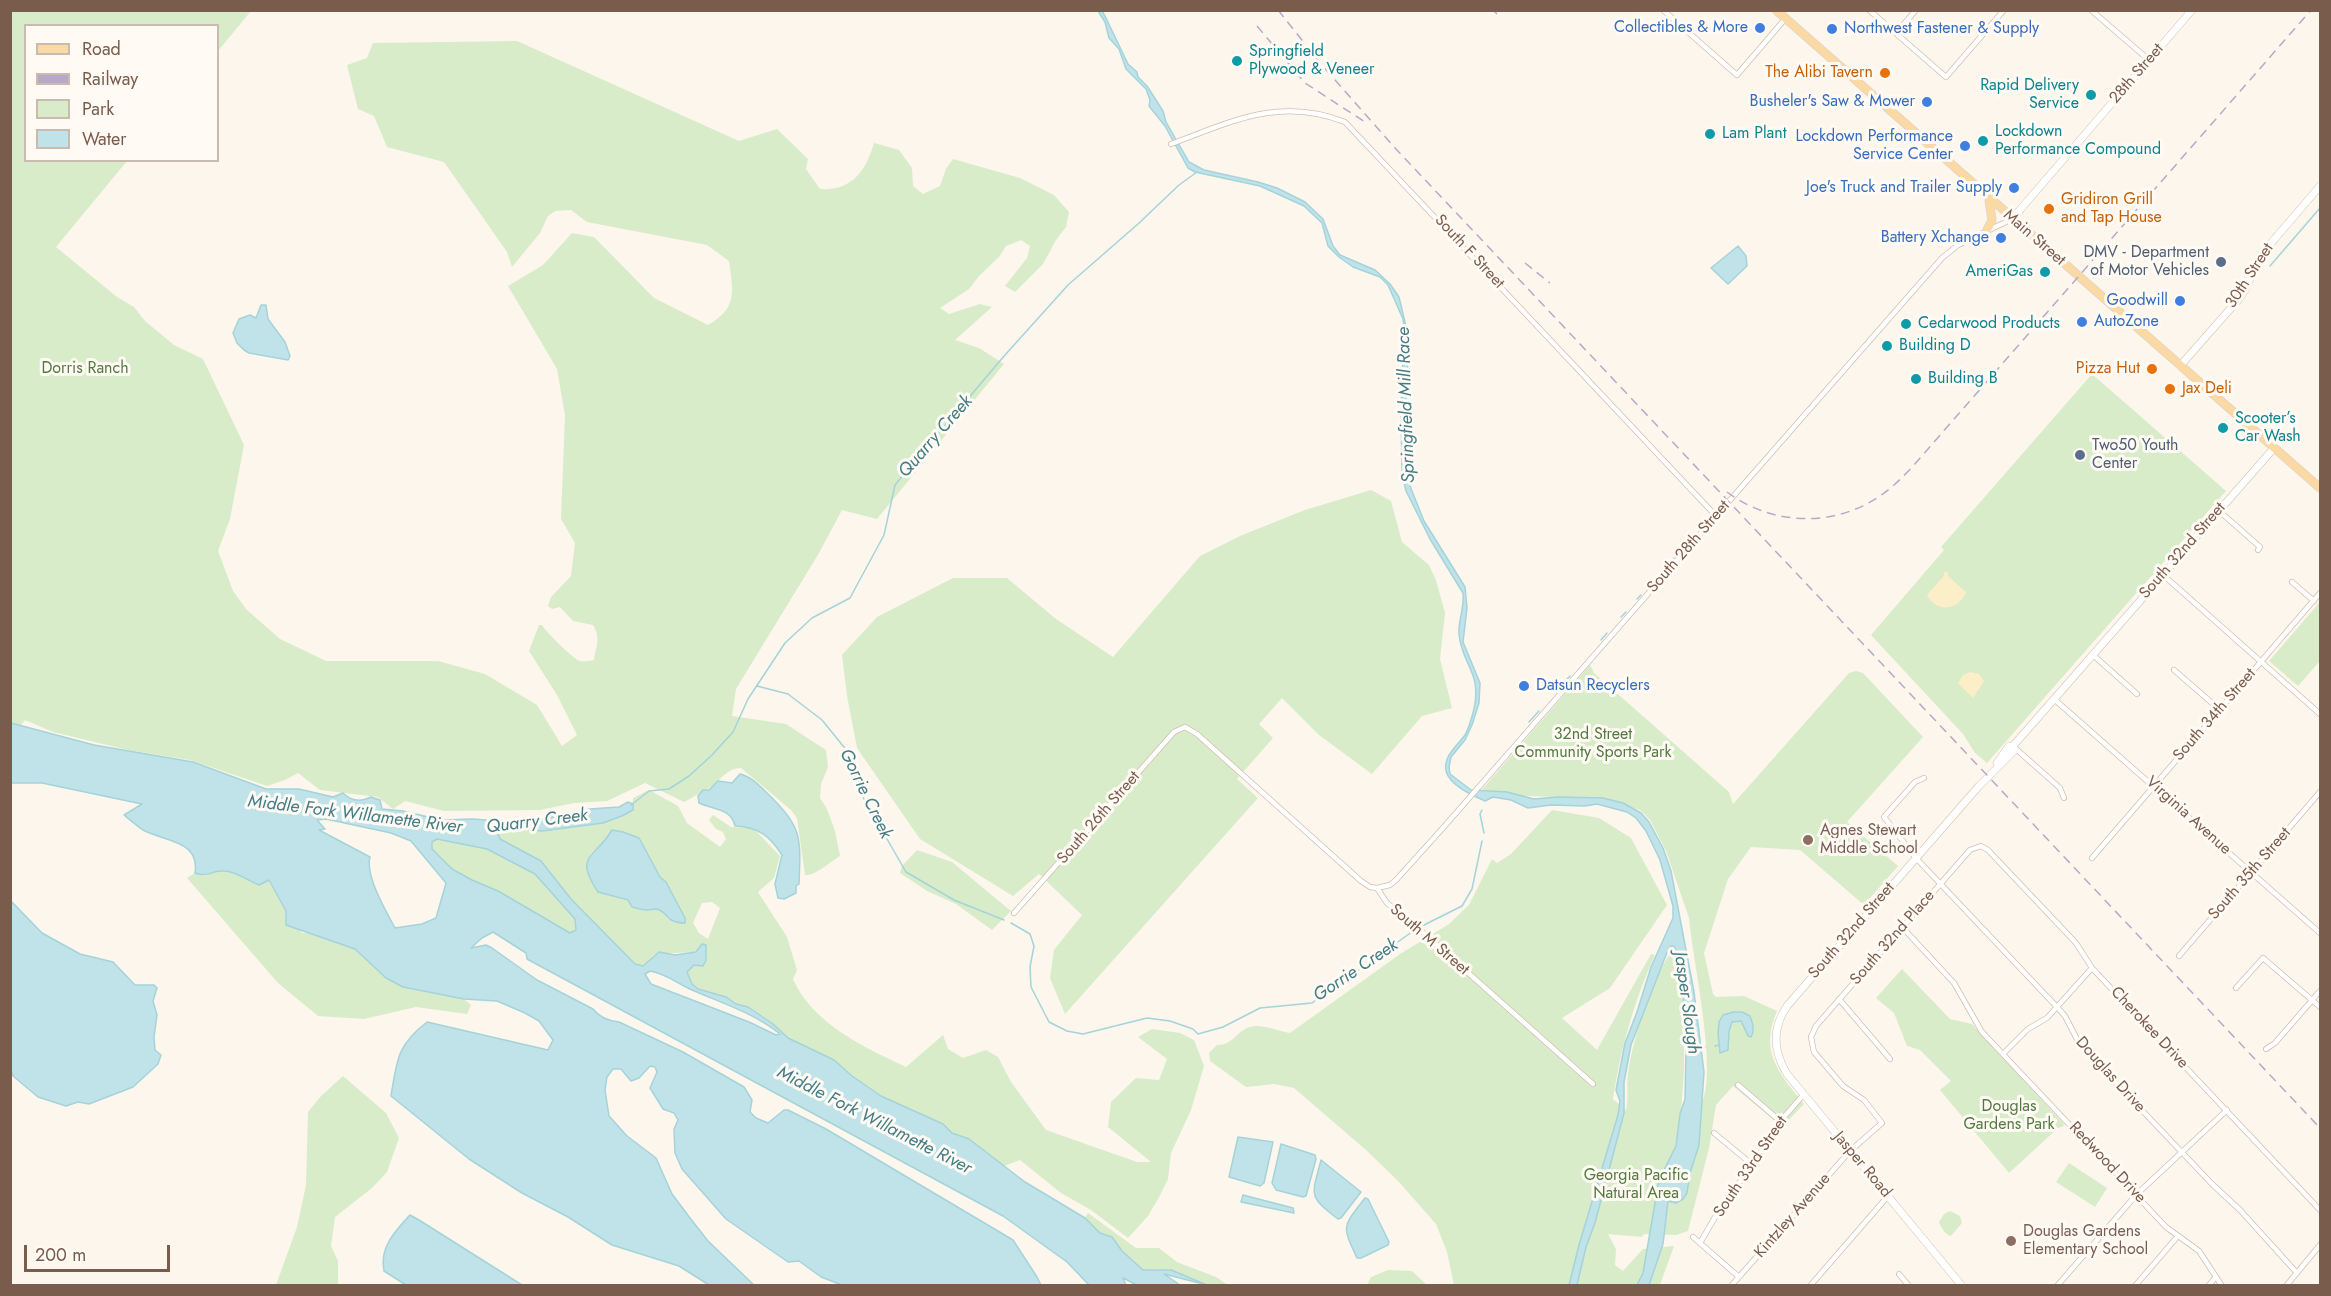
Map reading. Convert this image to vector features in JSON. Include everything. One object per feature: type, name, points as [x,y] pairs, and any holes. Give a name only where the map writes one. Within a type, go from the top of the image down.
[{"type":"main road","name":"Main Street","points":[[1776,10],[2320,488]]},
{"type":"main road","points":[[1987,230],[1991,225],[1993,215],[1989,199]]},
{"type":"street","points":[[1869,10],[1946,77],[2004,10]]},
{"type":"street","points":[[1896,33],[1916,10]]},
{"type":"street","points":[[2091,10],[2149,60]]},
{"type":"street","name":"28th Street","points":[[2012,219],[2192,10]]},
{"type":"street","points":[[1666,12],[1737,75],[1785,18]]},
{"type":"street","name":"South F Street","points":[[1171,144],[1245,116],[1262,113],[1316,113],[1345,122],[1716,516]]},
{"type":"street","name":"30th Street","points":[[2180,366],[2239,299],[2260,256],[2320,186]]},
{"type":"street","name":"South 28th Street","points":[[1377,888],[1390,885],[1396,880],[1482,785],[1942,258],[1958,245],[2012,219]]},
{"type":"street","name":"South 32nd Street","points":[[1776,1038],[1781,1014],[1787,1006],[1988,776],[2009,747],[2013,746],[2274,448]]},
{"type":"street","points":[[2218,510],[2260,547],[2258,550]]},
{"type":"street","points":[[2162,574],[2320,714]]},
{"type":"street","points":[[2292,582],[2314,601]]},
{"type":"street","name":"South 34th Street","points":[[2092,858],[2320,593]]},
{"type":"street","points":[[2093,655],[2137,693]]},
{"type":"street","points":[[2174,670],[2219,709]]},
{"type":"street","name":"Virginia Avenue","points":[[2054,699],[2320,933]]},
{"type":"street","name":"South M Street","points":[[1185,727],[1197,734],[1361,881],[1377,888],[1387,903],[1593,1084]]},
{"type":"street","name":"South 26th Street","points":[[1014,913],[1174,732],[1185,727]]},
{"type":"street","points":[[2013,746],[2060,788],[2064,798]]},
{"type":"street","name":"Douglas Drive","points":[[1924,778],[1915,782],[1884,817],[1916,858],[2065,1016],[2080,1045],[2212,1184],[2240,1210],[2297,1273]]},
{"type":"street","name":"South 35th Street","points":[[2179,956],[2320,792]]},
{"type":"street","name":"South 32nd Place","points":[[1882,1123],[1864,1100],[1843,1086],[1814,1052],[1811,1037],[1816,1026],[1940,884],[1971,850],[1981,846]]},
{"type":"street","name":"Cherokee Drive","points":[[1981,846],[1988,849],[2076,943],[2086,955],[2092,968],[2320,1209]]},
{"type":"street","name":"Redwood Drive","points":[[1902,927],[1954,983],[1982,1032],[2166,1227],[2199,1251],[2222,1286]]},
{"type":"street","points":[[2236,988],[2263,958],[2320,1007]]},
{"type":"street","points":[[2003,1053],[2028,1029],[2047,1018],[2092,968]]},
{"type":"street","points":[[2266,1049],[2275,1043],[2320,991]]},
{"type":"street","points":[[1839,999],[1890,1059]]},
{"type":"street","name":"Jasper Road","points":[[1776,1038],[1781,1064],[1962,1286]]},
{"type":"street","points":[[1738,1085],[1780,1121]]},
{"type":"street","name":"South 33rd Street","points":[[1700,1243],[1728,1195],[1754,1166],[1770,1133],[1804,1094]]},
{"type":"street","points":[[2057,1286],[2137,1194],[2227,1110]]},
{"type":"street","name":"Kintzley Avenue","points":[[1731,1286],[1850,1151],[1882,1123]]},
{"type":"street","points":[[1714,1133],[1754,1166]]},
{"type":"street","points":[[1810,1286],[1888,1196]]},
{"type":"street","points":[[2135,1286],[2178,1236]]},
{"type":"street","points":[[1693,1237],[1739,1277]]},
{"type":"street","points":[[2286,1286],[2320,1245]]},
{"type":"street","points":[[1899,1274],[1909,1286]]},
{"type":"street","points":[[2208,1286],[2215,1278]]},
{"type":"green space","name":"Dorris Ranch","points":[[10,11],[251,11],[219,50],[219,24],[24,24],[24,162],[126,162],[56,247],[117,297],[134,307],[145,321],[174,345],[203,359],[244,445],[230,519],[218,551],[233,591],[246,609],[280,639],[326,661],[438,661],[485,674],[537,705],[562,746],[577,735],[557,695],[529,651],[539,625],[542,625],[559,644],[580,661],[594,660],[597,638],[593,625],[573,621],[560,607],[552,609],[548,606],[551,597],[571,576],[575,543],[561,519],[565,415],[557,369],[508,286],[543,265],[572,233],[594,237],[654,298],[708,325],[718,319],[729,305],[732,281],[729,261],[707,245],[587,222],[571,210],[555,211],[548,216],[540,233],[512,267],[507,252],[444,162],[387,147],[374,116],[358,109],[347,65],[367,58],[373,43],[517,41],[739,141],[777,129],[808,159],[806,169],[820,189],[841,187],[849,183],[867,162],[874,143],[899,150],[912,168],[913,186],[923,194],[940,186],[946,169],[953,159],[1020,178],[1054,195],[1069,212],[1066,227],[1043,264],[1015,292],[1005,286],[1027,258],[1030,246],[1021,240],[1006,246],[999,257],[969,289],[940,308],[949,314],[980,304],[992,307],[955,340],[979,348],[1004,364],[877,519],[842,510],[819,553],[736,689],[732,716],[786,724],[826,750],[828,767],[821,784],[820,798],[827,809],[835,831],[840,856],[818,871],[805,875],[797,818],[791,810],[741,768],[731,770],[713,785],[684,802],[645,783],[607,801],[574,803],[540,810],[444,811],[405,801],[393,809],[378,797],[320,790],[298,773],[267,786],[190,760],[128,750],[53,732],[25,720],[20,726],[11,723]]},
{"type":"green space","points":[[2092,374],[2226,491],[1987,763],[1975,753],[1963,734],[1871,635],[1944,550],[1941,547]]},
{"type":"green space","points":[[1371,490],[1391,501],[1402,542],[1429,565],[1436,580],[1445,613],[1440,659],[1452,708],[1422,716],[1372,774],[1319,735],[1282,698],[1259,724],[1273,738],[1237,779],[1258,798],[1065,1014],[1050,978],[1054,950],[1082,915],[1039,874],[1013,896],[920,839],[857,748],[842,655],[877,617],[953,578],[1007,578],[1056,619],[1113,657],[1200,556],[1240,536],[1305,510]]},
{"type":"green space","points":[[2320,602],[2320,661],[2298,686],[2269,661]]},
{"type":"green space","points":[[1590,665],[1594,673],[1729,792],[1733,804],[1849,673],[1856,671],[1863,673],[1923,737],[1847,822],[1898,866],[1864,905],[1800,850],[1751,847],[1728,879],[1704,953],[1713,994],[1716,997],[1744,996],[1777,1011],[1770,1038],[1774,1061],[1804,1104],[1782,1127],[1733,1086],[1716,1105],[1709,1148],[1688,1231],[1676,1235],[1644,1234],[1642,1237],[1608,1234],[1616,1249],[1615,1265],[1623,1271],[1643,1249],[1674,1246],[1660,1285],[1454,1285],[1447,1252],[1436,1224],[1399,1182],[1366,1150],[1294,1088],[1274,1084],[1246,1087],[1210,1061],[1209,1053],[1217,1045],[1227,1043],[1245,1029],[1254,1026],[1290,1033],[1400,954],[1449,924],[1469,905],[1492,859],[1497,863],[1511,854],[1552,810],[1599,818],[1631,838],[1667,905],[1610,988],[1562,1018],[1597,1050],[1651,954],[1655,955],[1634,1008],[1616,1081],[1613,1099],[1626,1110],[1628,1073],[1639,1025],[1659,974],[1674,948],[1680,965],[1680,989],[1684,1012],[1684,1069],[1680,1128],[1701,1104],[1706,1089],[1706,1042],[1689,918],[1666,851],[1650,820],[1640,810],[1603,799],[1478,794]]},
{"type":"green space","points":[[649,790],[678,806],[687,823],[720,847],[726,839],[723,832],[716,829],[709,820],[713,815],[731,827],[749,828],[756,831],[780,856],[774,878],[758,892],[787,937],[797,970],[793,979],[813,1009],[826,1021],[857,1042],[906,1067],[943,1035],[948,1049],[963,1058],[986,1050],[998,1057],[1011,1082],[1046,1130],[1137,1162],[1151,1162],[1108,1127],[1111,1102],[1136,1078],[1159,1080],[1167,1059],[1138,1037],[1152,1029],[1180,1033],[1194,1040],[1204,1066],[1191,1110],[1171,1153],[1168,1179],[1148,1216],[1128,1238],[1091,1210],[1061,1193],[1020,1160],[1004,1166],[969,1139],[952,1133],[943,1124],[882,1096],[852,1076],[834,1060],[788,1038],[773,1024],[748,1007],[736,1004],[726,997],[698,989],[692,984],[687,972],[694,965],[702,944],[696,952],[655,954],[643,966],[635,964],[571,899],[541,861],[500,839],[497,831],[506,828],[542,831],[603,823],[622,817],[632,810],[633,798]],"holes":[[[639,838],[660,877],[666,882],[685,918],[668,919],[664,912],[598,892],[590,854],[606,840]],[[712,902],[720,908],[708,939],[699,933],[693,923],[702,903]]]},
{"type":"green space","points":[[437,839],[487,849],[535,874],[575,919],[576,930],[570,933],[498,891],[452,869],[432,849],[432,842]]},
{"type":"green space","points":[[917,850],[952,862],[1011,911],[992,930],[956,904],[927,891],[900,873],[902,866]]},
{"type":"green space","points":[[219,870],[232,872],[259,885],[268,880],[302,933],[312,933],[355,949],[386,978],[403,987],[464,999],[471,1005],[467,1014],[416,1007],[364,1019],[318,1016],[278,983],[187,878],[195,873],[205,876]]},
{"type":"green space","name":"Douglas Gardens Park","points":[[1902,969],[1950,1019],[1972,1024],[2063,1123],[2064,1126],[2058,1128],[2009,1173],[1940,1090],[1951,1081],[1920,1050],[1907,1046],[1894,1013],[1876,998]]},
{"type":"green space","points":[[343,1076],[386,1113],[399,1138],[387,1172],[372,1188],[335,1217],[331,1246],[338,1261],[338,1285],[276,1285],[297,1227],[306,1185],[308,1112],[321,1096]]},
{"type":"green space","points":[[2069,1163],[2107,1188],[2095,1207],[2056,1182]]},
{"type":"green space","points":[[1950,1211],[1960,1216],[1962,1223],[1951,1236],[1945,1232],[1939,1222],[1944,1214]]},
{"type":"green space","points":[[1088,1213],[1136,1248],[1159,1248],[1177,1262],[1216,1277],[1228,1285],[1207,1285],[1190,1277],[1160,1269],[1143,1270],[1122,1251],[1112,1237],[1100,1233],[1085,1218]]},
{"type":"green space","points":[[1388,1270],[1412,1271],[1427,1285],[1367,1285],[1371,1277]]},
{"type":"sand","points":[[1945,571],[1966,592],[1963,598],[1953,606],[1941,607],[1931,601],[1927,595],[1943,577]]},
{"type":"sand","points":[[1970,672],[1979,674],[1984,681],[1973,698],[1958,683],[1963,675]]},
{"type":"water","name":"Jasper Slough","points":[[1098,11],[1102,11],[1105,16],[1128,64],[1137,72],[1138,77],[1147,86],[1163,111],[1166,122],[1189,162],[1204,170],[1277,188],[1305,202],[1323,219],[1333,246],[1340,255],[1375,270],[1390,284],[1399,297],[1409,339],[1406,399],[1410,486],[1424,521],[1465,587],[1467,608],[1463,642],[1480,683],[1479,703],[1472,725],[1465,740],[1451,757],[1450,774],[1471,790],[1507,792],[1534,799],[1603,798],[1623,803],[1641,813],[1649,822],[1663,848],[1671,871],[1694,992],[1704,1072],[1699,1145],[1690,1173],[1687,1193],[1676,1203],[1668,1201],[1663,1244],[1649,1285],[1637,1285],[1643,1273],[1659,1180],[1676,1146],[1680,1114],[1685,1099],[1686,1049],[1681,964],[1674,946],[1668,950],[1631,1045],[1624,1082],[1624,1113],[1577,1285],[1569,1285],[1618,1115],[1620,1101],[1616,1090],[1625,1043],[1651,967],[1673,918],[1673,906],[1660,860],[1646,831],[1636,818],[1627,812],[1597,804],[1528,808],[1511,800],[1493,797],[1485,801],[1463,790],[1448,776],[1447,761],[1451,752],[1465,735],[1474,709],[1476,696],[1474,677],[1464,654],[1459,634],[1463,593],[1430,539],[1406,491],[1402,473],[1401,409],[1403,358],[1406,342],[1403,319],[1388,285],[1380,277],[1353,267],[1339,257],[1328,246],[1322,223],[1304,206],[1260,186],[1195,172],[1188,168],[1165,126],[1149,106],[1150,100],[1146,89],[1126,69],[1119,49],[1109,38],[1105,22]]},
{"type":"water","points":[[1738,246],[1746,256],[1747,266],[1728,284],[1711,268]]},
{"type":"water","points":[[261,305],[266,305],[268,319],[285,342],[290,356],[288,360],[249,353],[237,343],[233,333],[239,319],[250,315],[256,318]]},
{"type":"water","name":"Middle Fork Willamette River","points":[[11,723],[94,745],[193,762],[266,789],[299,789],[333,797],[343,793],[356,800],[371,797],[380,800],[382,809],[403,811],[441,820],[473,819],[523,823],[590,809],[619,807],[628,802],[633,804],[633,810],[603,823],[542,831],[506,828],[497,831],[500,839],[541,861],[571,899],[635,964],[643,966],[659,952],[675,955],[696,952],[702,944],[706,945],[706,960],[703,966],[694,965],[687,972],[692,984],[698,989],[726,997],[736,1004],[748,1007],[773,1024],[788,1038],[834,1060],[881,1096],[943,1124],[952,1133],[969,1139],[1025,1182],[1085,1218],[1100,1233],[1112,1237],[1122,1251],[1143,1270],[1171,1270],[1207,1285],[1164,1274],[1180,1285],[1137,1285],[1123,1278],[1126,1285],[1089,1285],[1067,1262],[1003,1216],[527,959],[526,953],[493,932],[471,948],[486,945],[492,948],[537,980],[593,1009],[602,1017],[619,1022],[683,1052],[744,1087],[752,1100],[750,1112],[756,1118],[768,1123],[784,1110],[788,1110],[826,1129],[1013,1240],[1041,1285],[842,1285],[821,1277],[799,1261],[788,1262],[726,1219],[682,1169],[675,1153],[674,1129],[678,1120],[674,1113],[663,1109],[650,1088],[657,1072],[655,1067],[650,1066],[639,1078],[631,1081],[621,1069],[613,1069],[607,1077],[605,1090],[609,1116],[627,1136],[656,1158],[672,1194],[690,1218],[708,1241],[754,1285],[709,1285],[679,1266],[612,1245],[568,1217],[522,1193],[469,1159],[391,1096],[400,1054],[410,1038],[427,1022],[548,1050],[553,1040],[539,1021],[497,1001],[464,999],[403,987],[386,978],[355,949],[286,925],[286,911],[269,880],[259,885],[228,871],[204,875],[195,873],[195,862],[187,848],[143,830],[124,815],[142,804],[42,783],[11,783]],"holes":[[[326,819],[391,833],[411,841],[446,883],[436,918],[422,924],[395,928],[373,883],[369,865],[370,857],[319,830],[325,829],[317,820]],[[437,839],[487,849],[535,874],[575,919],[576,930],[570,933],[498,891],[452,869],[432,849],[432,842]],[[650,971],[666,976],[692,990],[749,1014],[780,1034],[776,1035],[749,1022],[651,984],[645,974]]]},
{"type":"water","points":[[740,774],[754,781],[778,804],[787,814],[797,833],[800,854],[799,884],[796,886],[796,893],[784,899],[778,898],[775,884],[782,855],[772,842],[757,830],[735,826],[730,816],[721,810],[699,803],[698,796],[703,790],[709,790],[718,781],[732,783]]},
{"type":"water","points":[[612,830],[639,838],[660,877],[666,882],[685,918],[685,923],[673,921],[660,910],[632,907],[628,900],[598,892],[587,870],[587,863]]},
{"type":"water","points":[[10,900],[42,933],[80,954],[113,962],[135,985],[154,985],[157,988],[153,1001],[157,1015],[154,1037],[155,1050],[161,1055],[158,1064],[133,1087],[89,1104],[78,1102],[66,1106],[38,1097],[13,1076],[10,1067]]},
{"type":"water","points":[[1742,1012],[1750,1016],[1753,1027],[1752,1035],[1748,1036],[1741,1021],[1732,1022],[1728,1050],[1720,1053],[1719,1022],[1723,1015]]},
{"type":"water","points":[[1238,1137],[1273,1142],[1264,1183],[1260,1186],[1229,1177]]},
{"type":"water","points":[[1281,1144],[1315,1155],[1316,1159],[1306,1196],[1276,1190],[1272,1183]]},
{"type":"water","points":[[1321,1160],[1361,1192],[1338,1219],[1321,1205],[1314,1194]]},
{"type":"water","points":[[1243,1195],[1293,1208],[1294,1213],[1241,1202]]},
{"type":"water","points":[[1365,1198],[1368,1199],[1389,1242],[1388,1245],[1357,1258],[1348,1238],[1347,1226]]},
{"type":"water","points":[[410,1215],[522,1285],[406,1285],[384,1271],[383,1263],[386,1247]]},
{"type":"waterway","name":"Quarry Creek","points":[[631,805],[649,791],[669,789],[689,776],[733,732],[748,699],[785,643],[812,618],[850,598],[884,535],[895,485],[1005,355],[1068,285],[1179,185],[1197,172]]},
{"type":"waterway","points":[[2270,266],[2320,208]]},
{"type":"waterway","points":[[1668,565],[1681,550]]},
{"type":"waterway","points":[[1651,584],[1659,575]]},
{"type":"waterway","points":[[1637,599],[1641,595]]},
{"type":"waterway","points":[[1621,617],[1626,612]]},
{"type":"waterway","points":[[1601,640],[1607,633]]},
{"type":"waterway","points":[[1566,680],[1570,676]]},
{"type":"waterway","name":"Gorrie Creek","points":[[757,686],[788,694],[822,720],[848,752],[860,792],[906,872],[954,900],[1004,920]]},
{"type":"waterway","points":[[1529,722],[1539,711]]},
{"type":"waterway","points":[[1482,810],[1480,814],[1484,833]]},
{"type":"waterway","name":"Gorrie Creek","points":[[1420,927],[1462,906],[1472,889],[1482,841]]},
{"type":"waterway","name":"Gorrie Creek","points":[[1011,923],[1030,934],[1034,946],[1030,967],[1031,987],[1049,1022],[1067,1031],[1083,1034],[1147,1018],[1170,1021],[1193,1029],[1198,1034],[1223,1027],[1260,1008],[1312,1003],[1416,929]]},
{"type":"waterway","points":[[1715,1046],[1719,1045]]},
{"type":"waterway","name":"Jasper Slough","points":[[1701,1048],[1705,1047]]},
{"type":"railway","points":[[1278,10],[1321,64],[1395,148],[2320,1128]]},
{"type":"railway","points":[[1493,10],[1497,14]]},
{"type":"railway","points":[[1727,492],[1768,513],[1790,518],[1812,518],[1834,516],[1855,509],[1875,499],[1894,485],[1922,456],[2311,10]]},
{"type":"railway","points":[[1257,26],[1305,83],[1365,122]]},
{"type":"railway","points":[[1525,263],[1550,283]]},
{"type":"place","name":"Collectibles & More","points":[[1760,28]]},
{"type":"place","name":"Northwest Fastener & Supply","points":[[1832,29]]},
{"type":"place","name":"Springfield Plywood & Veneer","points":[[1237,61]]},
{"type":"place","name":"The Alibi Tavern","points":[[1885,73]]},
{"type":"place","name":"Rapid Delivery Service","points":[[2091,95]]},
{"type":"place","name":"Busheler's Saw & Mower","points":[[1927,102]]},
{"type":"place","name":"Lam Plant","points":[[1710,134]]},
{"type":"place","name":"Lockdown Performance Compound","points":[[1983,141]]},
{"type":"place","name":"Lockdown Performance Service Center","points":[[1965,146]]},
{"type":"place","name":"Joe's Truck and Trailer Supply","points":[[2014,188]]},
{"type":"place","name":"Gridiron Grill and Tap House","points":[[2049,209]]},
{"type":"place","name":"Battery Xchange","points":[[2001,238]]},
{"type":"place","name":"DMV - Department of Motor Vehicles","points":[[2221,262]]},
{"type":"place","name":"AmeriGas","points":[[2045,272]]},
{"type":"place","name":"Goodwill","points":[[2180,301]]},
{"type":"place","name":"AutoZone","points":[[2082,322]]},
{"type":"place","name":"Cedarwood Products","points":[[1906,324]]},
{"type":"place","name":"Building D","points":[[1887,346]]},
{"type":"place","name":"Pizza Hut","points":[[2152,369]]},
{"type":"place","name":"Building B","points":[[1916,379]]},
{"type":"place","name":"Jax Deli","points":[[2170,389]]},
{"type":"place","name":"Scooter’s Car Wash","points":[[2223,428]]},
{"type":"place","name":"Two50 Youth Center","points":[[2080,455]]},
{"type":"place","name":"Datsun Recyclers","points":[[1524,686]]},
{"type":"place","name":"Agnes Stewart Middle School","points":[[1808,840]]},
{"type":"place","name":"Douglas Gardens Elementary School","points":[[2011,1241]]},
{"type":"water label","name":"Springfield Mill Race","points":[[1407,405]]},
{"type":"park label","name":"32nd Street Community Sports Park","points":[[1593,744]]},
{"type":"park label","name":"Georgia Pacific Natural Area","points":[[1636,1185]]}]
